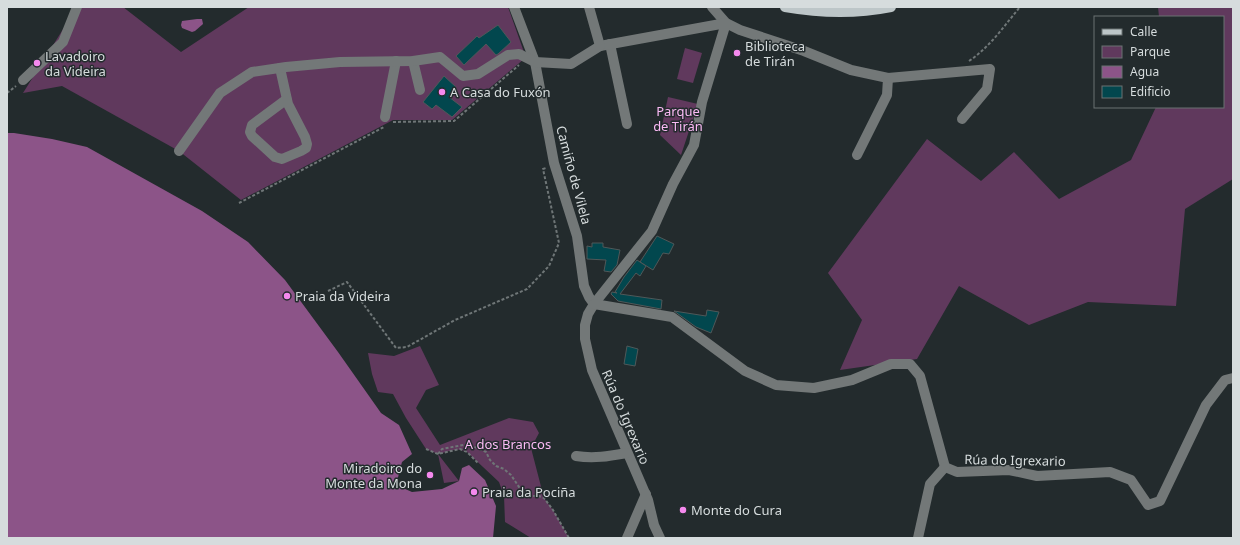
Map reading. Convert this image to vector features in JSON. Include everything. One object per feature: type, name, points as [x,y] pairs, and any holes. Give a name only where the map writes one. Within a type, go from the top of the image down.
[{"type":"main road","points":[[785,7],[810,11],[846,12],[872,11],[891,7]]},
{"type":"street","points":[[23,80],[62,42],[77,7]]},
{"type":"street","name":"Camiño de Vilela","points":[[514,7],[535,62],[554,163],[577,236],[584,286],[594,304]]},
{"type":"street","points":[[589,7],[605,45],[627,124]]},
{"type":"street","points":[[712,7],[726,23],[740,30],[804,51],[851,70],[888,78],[990,69],[987,88],[962,119]]},
{"type":"street","points":[[179,151],[220,93],[252,72],[340,62],[413,61],[440,57],[463,76],[478,74],[508,55],[519,54],[535,62],[571,64],[605,45],[726,23]]},
{"type":"street","name":"Rúa do Igrexario","points":[[660,538],[654,525],[646,494],[592,370],[585,339],[586,320],[594,304],[652,230],[673,184],[694,145],[702,102],[726,23]]},
{"type":"street","points":[[388,122],[396,61]]},
{"type":"street","points":[[413,61],[420,90]]},
{"type":"street","points":[[280,68],[287,99],[307,144],[306,148],[282,159],[275,157],[252,136],[250,132],[252,125],[287,99]]},
{"type":"street","points":[[857,155],[886,95],[888,78]]},
{"type":"street","name":"Rúa do Igrexario","points":[[594,304],[672,317],[745,371],[776,385],[814,388],[852,380],[891,364],[910,364],[920,376],[945,467],[957,472],[1009,470],[1037,476],[1110,472],[1131,480],[1148,505],[1160,501],[1206,405],[1225,380],[1233,378]]},
{"type":"street","points":[[576,456],[591,458],[627,453]]},
{"type":"street","points":[[918,538],[930,484],[945,467]]},
{"type":"street","points":[[627,538],[646,494]]},
{"type":"path","points":[[966,62],[978,55],[993,41],[1020,7]]},
{"type":"path","points":[[239,203],[388,122],[454,121],[523,61],[535,62]]},
{"type":"path","points":[[328,291],[347,282],[396,348],[407,347],[455,320],[527,289],[549,266],[559,243],[543,169],[554,163]]},
{"type":"path","points":[[438,454],[442,449],[468,444],[486,452],[490,460],[496,466],[511,475],[523,493],[544,498],[553,510],[568,538]]},
{"type":"path","points":[[426,449],[438,454],[460,449],[467,452],[478,463]]},
{"type":"green space","points":[[77,7],[123,7],[181,52],[249,7],[508,7],[525,55],[524,59],[452,120],[393,120],[241,200],[179,151],[62,86],[23,93]]},
{"type":"green space","points":[[1158,7],[1233,7],[1233,179],[1185,209],[1176,306],[1088,302],[1029,325],[959,286],[917,359],[840,370],[862,320],[828,273],[927,139],[981,181],[1014,152],[1059,199],[1131,160],[1156,108],[1224,108],[1224,16],[1159,16]]},
{"type":"green space","points":[[685,48],[702,53],[693,83],[677,79]]},
{"type":"green space","name":"Parque de Tirán","points":[[668,97],[698,104],[681,155],[660,135]]},
{"type":"green space","name":"A dos Brancos","points":[[420,346],[439,385],[426,390],[416,408],[440,445],[509,418],[533,422],[539,433],[531,448],[544,498],[553,510],[569,538],[531,538],[505,522],[504,496],[499,482],[467,452],[452,450],[438,454],[426,449],[406,418],[393,394],[378,392],[372,374],[368,353],[394,356]]},
{"type":"green space","points":[[438,454],[459,481],[444,483]]},
{"type":"water","points":[[202,19],[203,24],[195,31],[192,32],[182,28],[182,21]]},
{"type":"water","points":[[7,133],[52,139],[87,147],[202,211],[248,242],[285,280],[381,413],[399,425],[412,454],[402,462],[396,485],[412,492],[442,489],[459,481],[462,468],[469,465],[485,480],[496,506],[493,538],[7,538]]},
{"type":"building","points":[[498,25],[511,42],[496,55],[486,44],[464,65],[456,56],[477,36],[479,38]]},
{"type":"building","name":"A Casa do Fuxón","points":[[444,76],[456,87],[449,97],[462,107],[452,117],[436,105],[432,109],[423,102]]},
{"type":"building","points":[[657,236],[674,244],[669,254],[663,253],[653,270],[640,262]]},
{"type":"building","points":[[592,243],[603,243],[603,247],[620,250],[617,265],[611,272],[604,271],[606,260],[587,259],[587,246],[592,247]]},
{"type":"building","points":[[637,260],[646,266],[640,276],[636,273],[620,294],[662,300],[661,309],[618,301],[611,294],[612,292],[617,293],[615,292],[624,277]]},
{"type":"building","points":[[707,310],[719,312],[711,333],[696,327],[674,311],[706,316]]},
{"type":"building","points":[[627,346],[638,349],[635,366],[624,364]]},
{"type":"place","name":"Biblioteca de Tirán","points":[[737,53]]},
{"type":"place","name":"Lavadoiro da Videira","points":[[37,63]]},
{"type":"place","name":"A Casa do Fuxón","points":[[442,92]]},
{"type":"place","name":"Praia da Videira","points":[[287,296]]},
{"type":"place","name":"Miradoiro do Monte da Mona","points":[[430,475]]},
{"type":"place","name":"Praia da Pociña","points":[[474,492]]},
{"type":"place","name":"Monte do Cura","points":[[683,510]]}]
